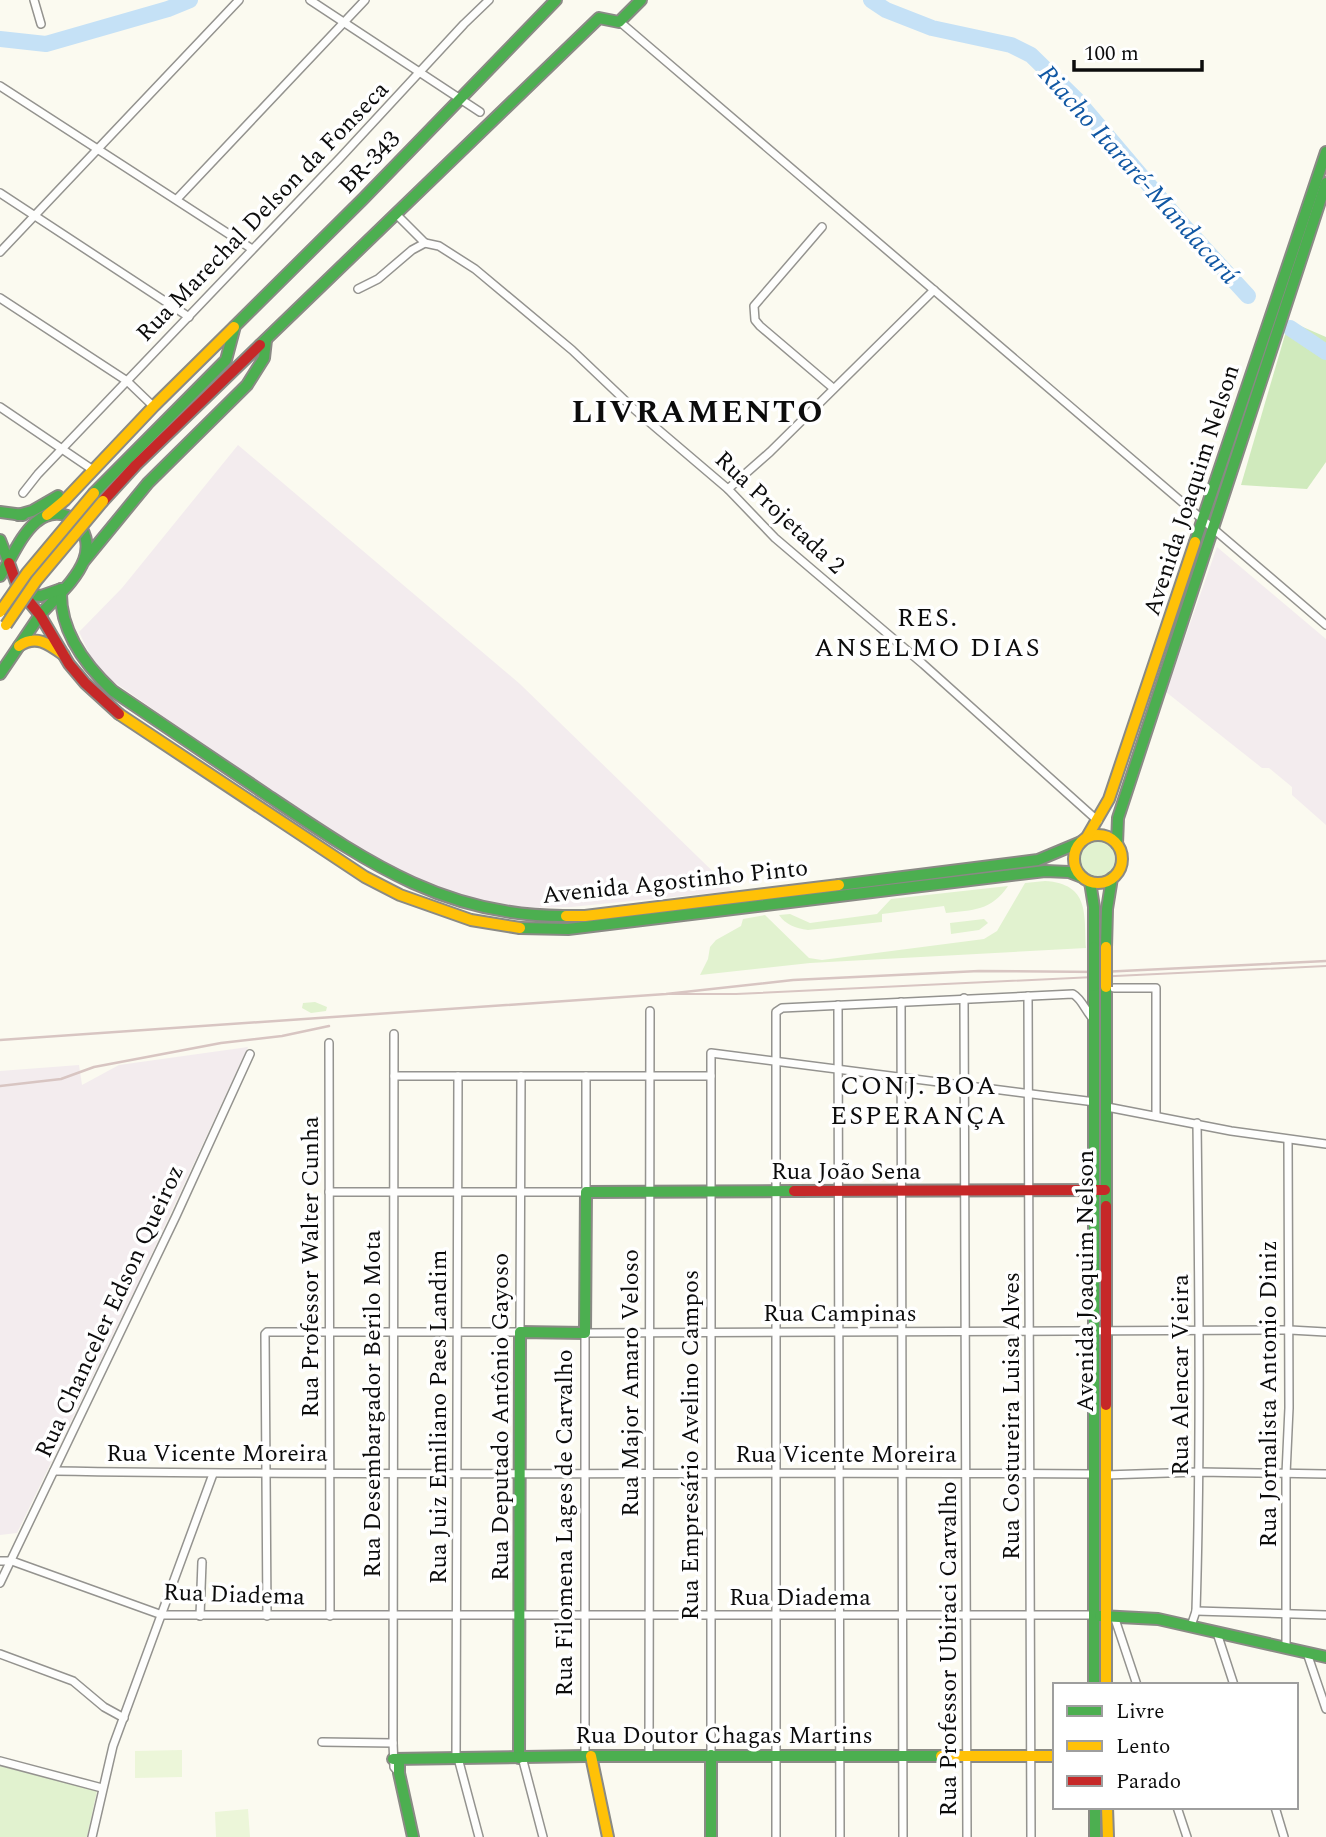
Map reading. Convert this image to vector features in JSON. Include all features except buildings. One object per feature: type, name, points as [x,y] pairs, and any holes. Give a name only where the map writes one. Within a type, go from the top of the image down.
[{"type":"main road","name":"BR-343","points":[[193,402],[226,360],[235,326],[556,0]]},
{"type":"main road","points":[[0,612],[27,573],[193,402],[266,340],[599,18],[619,22],[641,0]]},
{"type":"main road","name":"Avenida Joaquim Nelson","points":[[1116,844],[1118,818],[1212,528],[1326,152]]},
{"type":"main road","name":"Avenida Joaquim Nelson","points":[[1298,251],[1326,183]]},
{"type":"main road","name":"Avenida Joaquim Nelson","points":[[1084,839],[1098,821],[1109,799],[1203,520],[1290,276]]},
{"type":"main road","points":[[0,576],[34,524],[65,500],[235,326]]},
{"type":"main road","points":[[0,674],[40,615],[148,483],[247,385],[264,358],[266,340]]},
{"type":"main road","points":[[18,515],[46,504],[91,471]]},
{"type":"main road","points":[[3,630],[36,580],[98,497]]},
{"type":"main road","points":[[0,512],[18,515],[62,514],[76,520],[83,526],[86,537],[84,561]]},
{"type":"main road","points":[[0,540],[18,588],[24,594],[41,596],[61,589]]},
{"type":"main road","name":"Avenida Agostinho Pinto","points":[[61,589],[61,609],[76,644],[95,675],[113,691],[353,853],[435,895],[469,906],[520,915],[585,915],[1038,860],[1084,839]]},
{"type":"main road","name":"Avenida Agostinho Pinto","points":[[24,594],[85,683],[115,711],[365,877],[400,895],[471,920],[523,929],[568,929],[1045,871],[1069,872],[1086,879]]},
{"type":"main road","points":[[18,647],[23,642],[37,639],[64,655]]},
{"type":"main road","points":[[1103,836],[1116,844],[1120,851],[1121,866],[1112,878],[1097,883],[1086,879],[1077,871],[1074,856],[1084,839],[1103,836]]},
{"type":"main road","name":"Avenida Joaquim Nelson","points":[[1106,1683],[1094,1331],[1100,1190],[1107,1107],[1110,988],[1106,947],[1107,909],[1112,878]]},
{"type":"main road","name":"Avenida Joaquim Nelson","points":[[1086,879],[1094,907],[1095,1102],[1107,1332],[1099,1475]]},
{"type":"main road","name":"Rua João Sena","points":[[586,1192],[1100,1190]]},
{"type":"main road","points":[[520,1332],[585,1333],[586,1192]]},
{"type":"main road","name":"Rua Deputado Antônio Gayoso","points":[[520,1332],[520,1758]]},
{"type":"main road","points":[[1104,1616],[1158,1619],[1326,1657]]},
{"type":"main road","name":"Avenida Joaquim Nelson","points":[[1094,1683],[1104,1616]]},
{"type":"main road","name":"Rua Doutor Chagas Martins","points":[[396,1759],[649,1755],[1053,1756]]},
{"type":"main road","name":"Rua Empresário Avelino Campos","points":[[711,1755],[711,1837]]},
{"type":"main road","name":"Rua Filomena Lages de Carvalho","points":[[588,1756],[608,1837]]},
{"type":"main road","name":"Rua Desembargador Berilo Mota","points":[[396,1759],[412,1837]]},
{"type":"main road","points":[[1094,1809],[1095,1837]]},
{"type":"main road","points":[[1107,1809],[1108,1837]]},
{"type":"street","points":[[34,0],[41,24]]},
{"type":"street","points":[[0,252],[239,0]]},
{"type":"street","points":[[310,0],[480,112]]},
{"type":"street","points":[[177,199],[365,0]]},
{"type":"street","name":"Rua Marechal Delson da Fonseca","points":[[23,493],[29,482],[489,0]]},
{"type":"street","points":[[619,22],[1326,625]]},
{"type":"street","points":[[0,86],[252,249]]},
{"type":"street","points":[[0,193],[189,317]]},
{"type":"street","points":[[358,289],[378,279],[412,250],[425,243],[397,215]]},
{"type":"street","points":[[822,227],[754,306],[753,312],[760,326],[833,388]]},
{"type":"street","name":"Rua Projetada 2","points":[[425,243],[439,246],[475,269],[572,350],[634,409],[728,489],[775,538],[923,664],[1098,821]]},
{"type":"street","points":[[728,489],[770,452],[934,290]]},
{"type":"street","points":[[0,298],[127,381],[154,406]]},
{"type":"street","points":[[0,407],[63,448],[91,471]]},
{"type":"street","points":[[1110,988],[1156,988],[1156,1116]]},
{"type":"street","points":[[776,1837],[775,1017],[778,1009],[1073,994],[1079,998],[1094,1021]]},
{"type":"street","name":"Rua Costureira Luisa Alves","points":[[1027,996],[1030,1094],[1031,1837]]},
{"type":"street","name":"Rua Professor Ubiraci Carvalho","points":[[964,998],[967,1837]]},
{"type":"street","points":[[901,1002],[903,1837]]},
{"type":"street","points":[[838,1005],[840,1837]]},
{"type":"street","name":"Rua Major Amaro Veloso","points":[[649,1755],[650,1011]]},
{"type":"street","name":"Rua Desembargador Berilo Mota","points":[[394,1034],[393,1743],[396,1759]]},
{"type":"street","name":"Rua Professor Walter Cunha","points":[[329,1043],[331,1616]]},
{"type":"street","name":"Rua Empresário Avelino Campos","points":[[711,1755],[711,1053],[775,1061]]},
{"type":"street","name":"Rua Chanceler Edson Queiroz","points":[[0,1583],[176,1216],[250,1054]]},
{"type":"street","points":[[775,1061],[1095,1102]]},
{"type":"street","points":[[394,1076],[711,1076]]},
{"type":"street","name":"Rua Juiz Emiliano Paes Landim","points":[[458,1076],[457,1758],[480,1837]]},
{"type":"street","name":"Rua Deputado Antônio Gayoso","points":[[520,1332],[521,1076]]},
{"type":"street","points":[[329,1192],[586,1192],[586,1076]]},
{"type":"street","points":[[1107,1107],[1289,1140],[1326,1144]]},
{"type":"street","name":"Rua Alencar Vieira","points":[[1191,1626],[1196,1611],[1199,1472],[1197,1123]]},
{"type":"street","name":"Rua Jornalista Antonio Diniz","points":[[1286,1648],[1286,1474],[1290,1330],[1289,1140]]},
{"type":"street","points":[[267,1616],[265,1334],[520,1332]]},
{"type":"street","name":"Rua Campinas","points":[[585,1333],[1326,1332]]},
{"type":"street","name":"Rua Filomena Lages de Carvalho","points":[[585,1333],[584,1616],[588,1756]]},
{"type":"street","name":"Rua Vicente Moreira","points":[[54,1471],[213,1474],[1326,1474]]},
{"type":"street","points":[[92,1837],[113,1746],[213,1474]]},
{"type":"street","name":"Rua Diadema","points":[[0,1561],[12,1561],[163,1615],[1104,1616]]},
{"type":"street","points":[[200,1616],[202,1562]]},
{"type":"street","points":[[1196,1611],[1326,1615]]},
{"type":"street","points":[[1104,1616],[1136,1683]]},
{"type":"street","points":[[1217,1633],[1233,1683]]},
{"type":"street","points":[[1307,1653],[1326,1709]]},
{"type":"street","points":[[0,1654],[73,1681],[104,1707],[124,1718]]},
{"type":"street","points":[[322,1742],[393,1743]]},
{"type":"street","name":"Rua Deputado Antônio Gayoso","points":[[520,1758],[543,1837]]},
{"type":"street","points":[[0,1761],[102,1788]]},
{"type":"street","points":[[1178,1809],[1187,1837]]},
{"type":"street","points":[[1276,1809],[1284,1837]]},
{"type":"shaded area","points":[[238,445],[520,684],[733,891],[571,907],[521,908],[468,899],[436,888],[353,849],[97,670],[79,632],[122,588]]},
{"type":"shaded area","points":[[1217,547],[1326,639],[1326,825],[1292,795],[1292,787],[1269,768],[1262,768],[1166,692]]},
{"type":"shaded area","points":[[248,1047],[17,1533],[0,1535],[0,1071],[79,1065],[82,1085],[119,1065]]},
{"type":"green space","points":[[1289,321],[1326,337],[1326,462],[1307,489],[1241,485]]},
{"type":"green space","points":[[1098,840],[1106,841],[1112,846],[1117,852],[1117,868],[1112,874],[1106,879],[1098,880],[1090,879],[1084,874],[1079,868],[1078,860],[1079,852],[1084,846],[1090,841]]},
{"type":"green space","points":[[1025,883],[1060,883],[1070,888],[1082,903],[1086,948],[810,963],[700,975],[708,959],[710,947],[716,940],[741,926],[743,919],[765,915],[809,958],[822,960],[984,939],[997,931]]},
{"type":"green space","points":[[1008,886],[995,900],[981,908],[946,913],[944,906],[882,914],[882,922],[808,930],[791,926],[779,915],[790,914],[810,923],[877,914],[891,899]]},
{"type":"green space","points":[[984,919],[988,923],[979,930],[951,934],[950,923]]},
{"type":"green space","points":[[315,1002],[327,1007],[326,1011],[311,1013],[302,1008],[303,1003]]},
{"type":"green space","points":[[182,1750],[182,1777],[135,1778],[135,1751]]},
{"type":"green space","points":[[0,1766],[97,1791],[87,1837],[0,1837]]},
{"type":"green space","points":[[248,1809],[250,1837],[216,1837],[215,1812]]},
{"type":"waterway","name":"Riacho Itararé-Mandacarú","points":[[0,39],[46,44],[168,9],[190,0]]},
{"type":"waterway","name":"Riacho Itararé-Mandacarú","points":[[871,0],[886,10],[932,28],[1011,45],[1031,55],[1076,99],[1182,224],[1248,296]]},
{"type":"waterway","name":"Riacho Itararé-Mandacarú","points":[[1290,328],[1326,352]]},
{"type":"tram line","points":[[666,994],[736,994],[1326,966]]},
{"type":"railway","points":[[0,1040],[666,994],[793,980],[979,971],[1101,972],[1326,961]]},
{"type":"railway","points":[[0,1086],[61,1079],[94,1067],[329,1026]]},
{"type":"traffic: fast","points":[[94,493],[226,360],[235,326],[363,199],[556,0]]},
{"type":"traffic: fast","points":[[260,345],[599,18],[619,22],[641,0]]},
{"type":"traffic: fast","points":[[1195,542],[1326,152]]},
{"type":"traffic: fast","points":[[1117,844],[1118,818],[1326,183]]},
{"type":"traffic: fast","points":[[84,561],[148,483],[247,385],[264,358],[266,340]]},
{"type":"traffic: fast","points":[[18,515],[32,511],[58,496]]},
{"type":"traffic: fast","points":[[0,512],[23,515]]},
{"type":"traffic: fast","points":[[0,576],[21,540],[36,522],[57,514],[75,521],[86,538],[84,560],[70,582],[40,615]]},
{"type":"traffic: fast","points":[[0,540],[9,563]]},
{"type":"traffic: fast","points":[[61,589],[64,618],[75,645],[92,669],[113,691],[337,841],[407,880],[443,895],[481,907],[522,914],[566,916]]},
{"type":"traffic: fast","points":[[24,594],[41,596],[61,589]]},
{"type":"traffic: fast","points":[[0,674],[40,615]]},
{"type":"traffic: fast","points":[[839,885],[1038,860],[1081,842]]},
{"type":"traffic: fast","points":[[520,928],[568,929],[1045,871],[1069,872],[1082,877]]},
{"type":"traffic: fast","points":[[1106,947],[1107,909],[1112,878]]},
{"type":"traffic: fast","points":[[1090,882],[1094,907],[1094,947]]},
{"type":"traffic: fast","points":[[1094,947],[1094,986]]},
{"type":"traffic: fast","points":[[1094,986],[1094,1683]]},
{"type":"traffic: fast","points":[[1106,987],[1106,1206]]},
{"type":"traffic: fast","points":[[519,1758],[520,1332],[585,1333],[586,1192],[794,1191]]},
{"type":"traffic: fast","points":[[1100,1616],[1158,1619],[1326,1657]]},
{"type":"traffic: fast","points":[[711,1755],[711,1837]]},
{"type":"traffic: fast","points":[[393,1759],[941,1756]]},
{"type":"traffic: fast","points":[[399,1759],[399,1773],[413,1837]]},
{"type":"traffic: fast","points":[[1095,1809],[1095,1837]]},
{"type":"traffic: slow","points":[[47,515],[65,500],[234,327]]},
{"type":"traffic: slow","points":[[0,612],[27,573],[94,493]]},
{"type":"traffic: slow","points":[[6,625],[36,581],[103,501]]},
{"type":"traffic: slow","points":[[1087,837],[1109,799],[1195,542]]},
{"type":"traffic: slow","points":[[19,646],[25,642],[37,641],[48,644],[64,655]]},
{"type":"traffic: slow","points":[[119,714],[365,877],[400,895],[471,920],[520,928]]},
{"type":"traffic: slow","points":[[1098,835],[1115,842],[1122,859],[1115,876],[1098,883],[1081,876],[1074,859],[1081,842],[1098,835]]},
{"type":"traffic: slow","points":[[566,916],[585,916],[839,885]]},
{"type":"traffic: slow","points":[[1106,947],[1106,987]]},
{"type":"traffic: slow","points":[[1106,1405],[1106,1683]]},
{"type":"traffic: slow","points":[[591,1756],[608,1837]]},
{"type":"traffic: slow","points":[[941,1756],[1053,1756]]},
{"type":"traffic: slow","points":[[1107,1809],[1108,1837]]},
{"type":"traffic: jam","points":[[103,501],[136,465],[260,345]]},
{"type":"traffic: jam","points":[[9,563],[18,588],[40,615],[69,664],[85,683],[119,714]]},
{"type":"traffic: jam","points":[[794,1191],[1105,1190]]},
{"type":"traffic: jam","points":[[1106,1206],[1106,1405]]},
{"type":"district","name":"LIVRAMENTO","points":[[698,411]]},
{"type":"district","name":"RES. ANSELMO DIAS","points":[[928,632]]},
{"type":"district","name":"CONJ. BOA ESPERANÇA","points":[[919,1100]]}]
